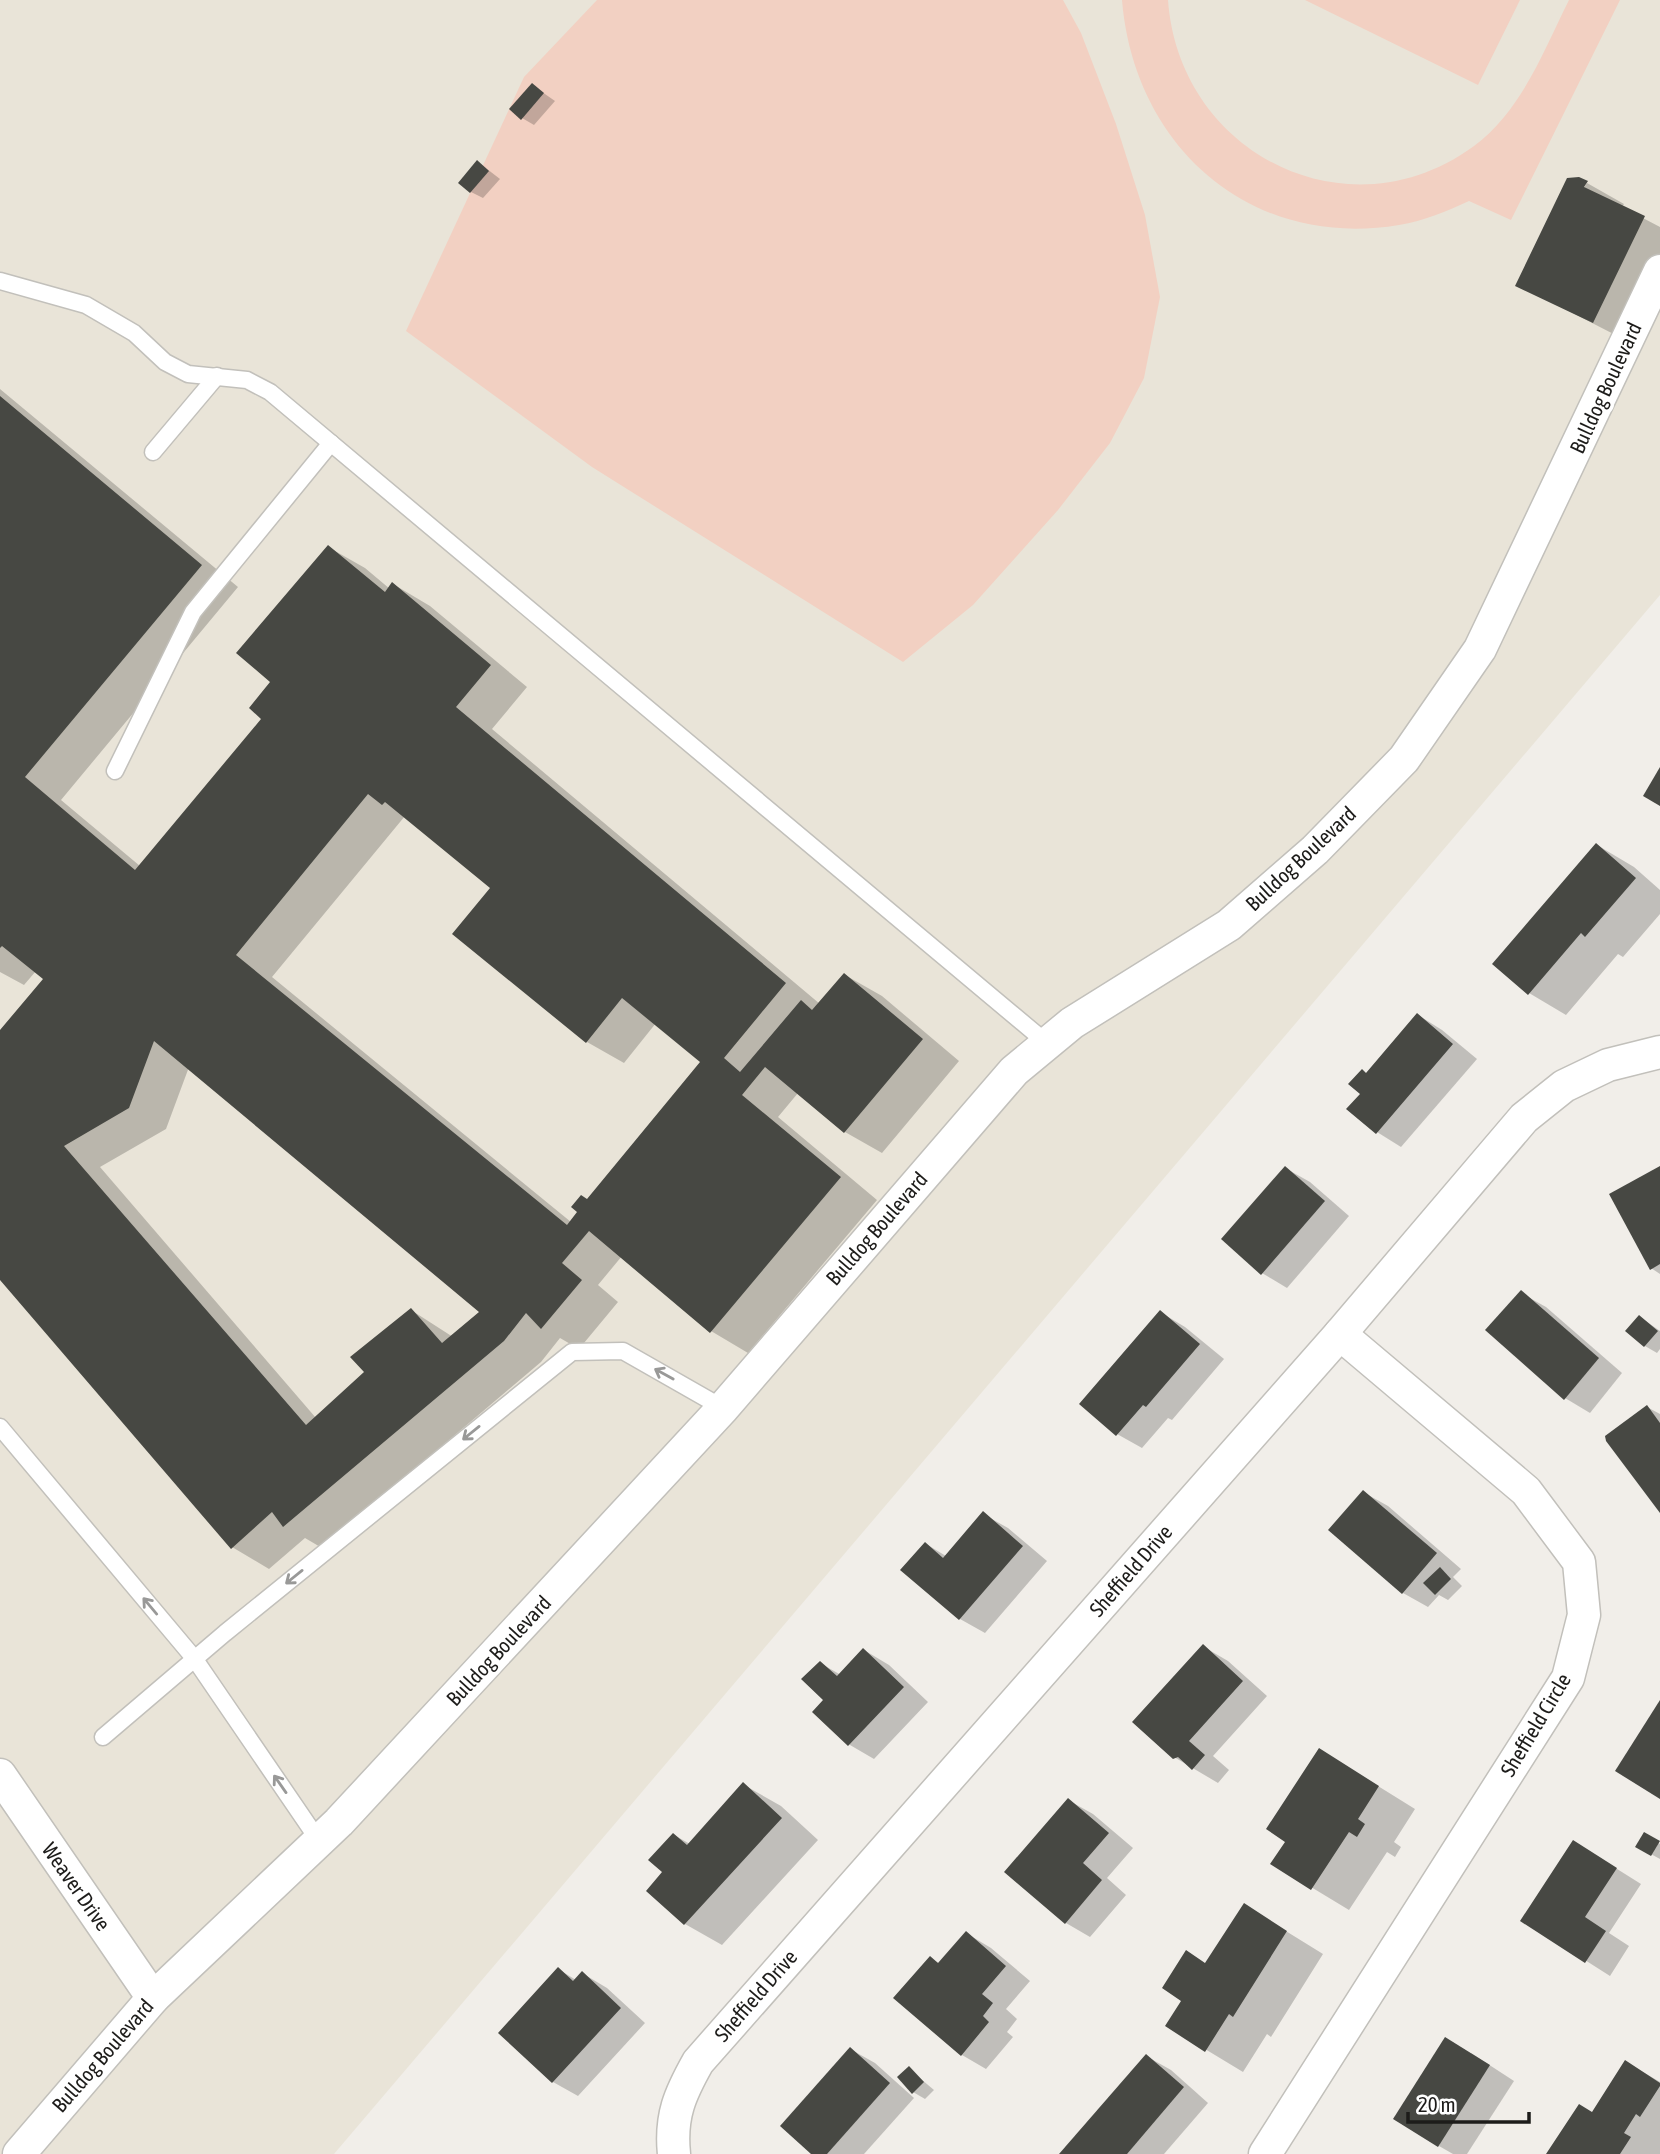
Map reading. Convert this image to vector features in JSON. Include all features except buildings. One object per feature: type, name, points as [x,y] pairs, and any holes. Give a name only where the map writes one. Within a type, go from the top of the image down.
[{"type":"street","name":"Bulldog Boulevard","points":[[19,2154],[153,1998],[319,1840],[723,1408],[1014,1072],[1072,1023],[1229,925],[1315,850],[1404,758],[1480,649],[1660,271]]},
{"type":"street","name":"Sheffield Drive","points":[[674,2154],[672,2134],[678,2097],[698,2062],[1340,1334],[1524,1118],[1564,1086],[1608,1065],[1660,1052]]},
{"type":"street","name":"Sheffield Circle","points":[[1265,2154],[1567,1678],[1584,1615],[1578,1562],[1526,1491],[1340,1334]]},
{"type":"street","name":"Weaver Drive","points":[[0,1775],[153,1998]]},
{"type":"lane","points":[[0,281],[86,305],[134,333],[165,362],[188,374],[247,380],[270,392],[1048,1044]]},
{"type":"lane","points":[[153,452],[217,376]]},
{"type":"lane","points":[[115,771],[193,612],[331,443]]},
{"type":"lane","points":[[103,1737],[194,1658],[572,1352],[623,1352],[723,1408]]},
{"type":"lane","points":[[0,1427],[194,1658],[319,1840]]},
{"type":"shaded area","points":[[0,0],[1660,0],[1660,595],[334,2154],[0,2154]]},
{"type":"shaded area","points":[[597,0],[1063,0],[1081,33],[1116,124],[1145,215],[1160,297],[1144,378],[1110,443],[1058,510],[973,605],[903,662],[592,467],[406,331],[524,77]]},
{"type":"shaded area","points":[[1122,0],[1168,0],[1179,54],[1203,100],[1236,138],[1278,165],[1324,181],[1374,184],[1425,173],[1474,146],[1491,132],[1530,79],[1569,0],[1620,0],[1511,220],[1469,201],[1435,215],[1399,225],[1345,228],[1295,221],[1249,203],[1209,177],[1176,142],[1149,100],[1131,53]]},
{"type":"shaded area","points":[[1305,0],[1520,0],[1478,85]]}]
